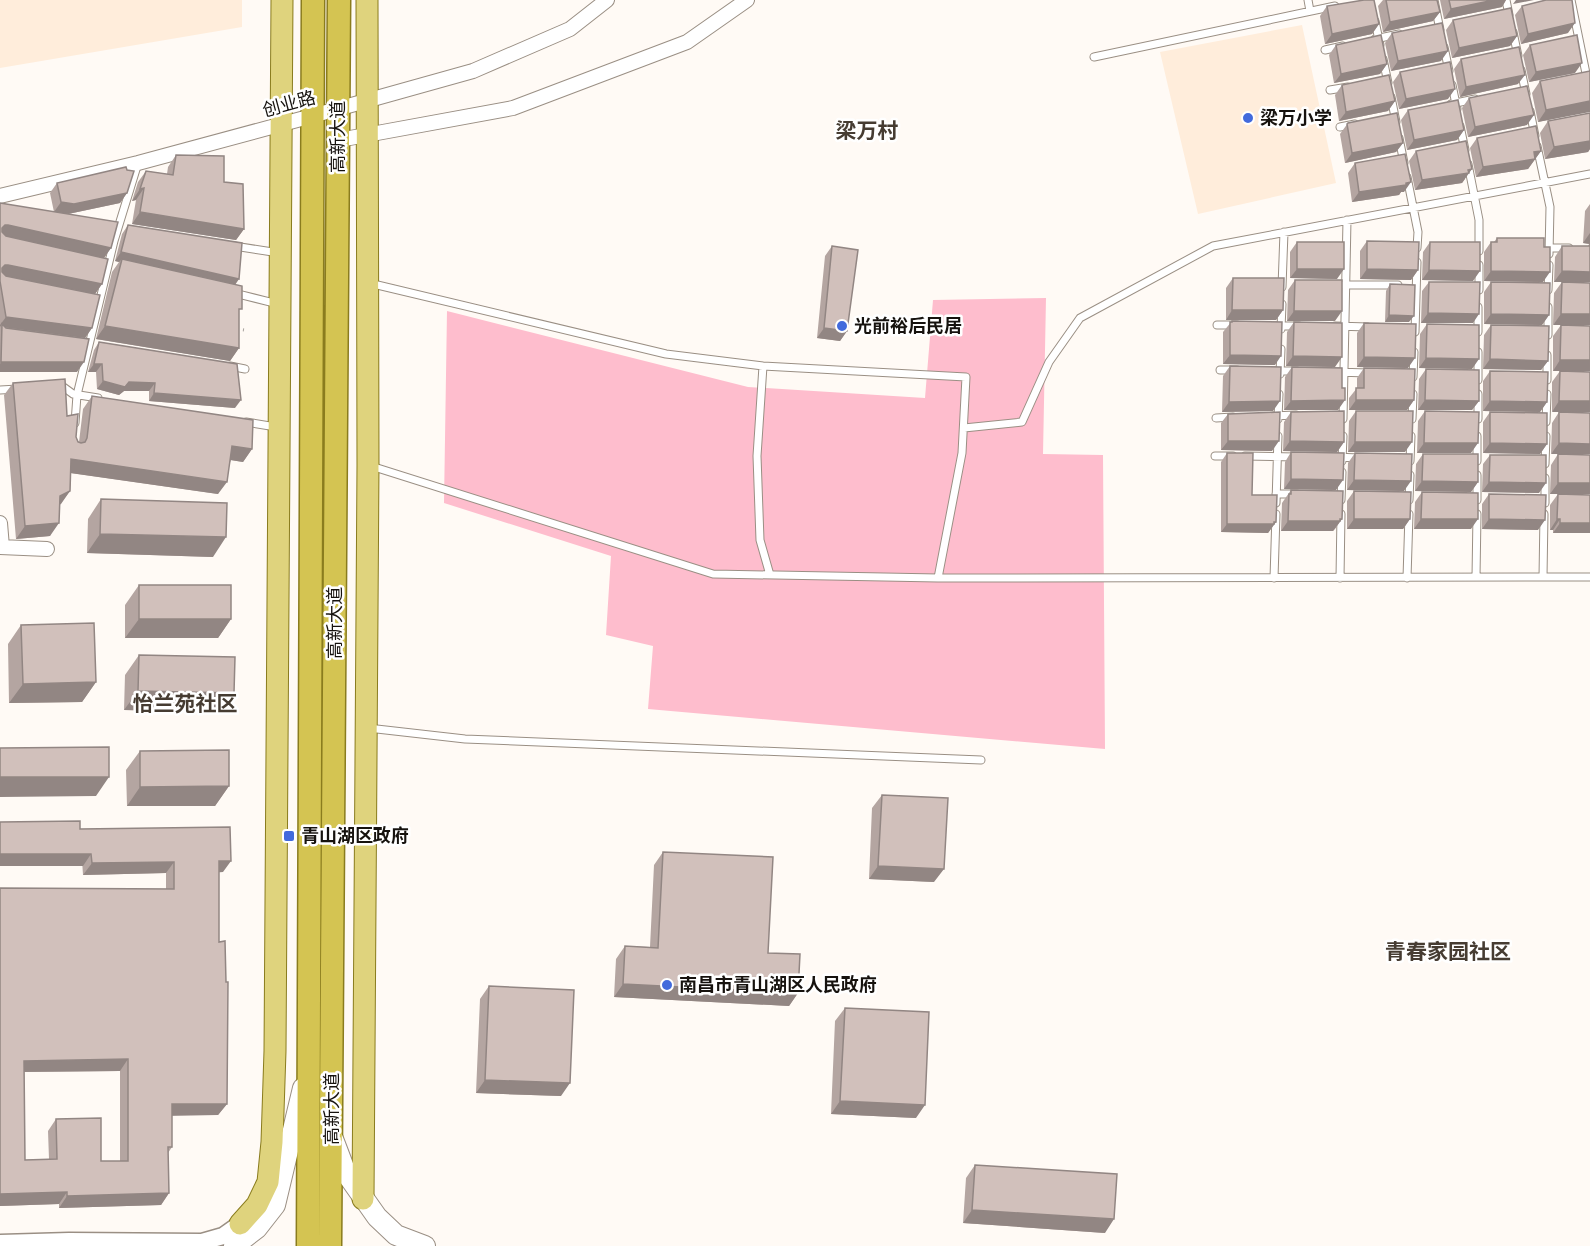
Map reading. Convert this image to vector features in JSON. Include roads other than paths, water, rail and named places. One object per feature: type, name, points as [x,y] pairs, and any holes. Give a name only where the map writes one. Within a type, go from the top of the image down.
[{"type":"highway","name":"高新大道","points":[[308,1246],[313,0]]},
{"type":"highway","name":"高新大道","points":[[330,1246],[339,0]]},
{"type":"main road","points":[[240,1224],[257,1205],[268,1182],[272,1142],[275,1051],[282,0]]},
{"type":"main road","points":[[363,1198],[368,465],[367,0]]},
{"type":"main road","points":[[234,1246],[257,1228],[275,1205],[308,1068]]},
{"type":"main road","points":[[331,1133],[346,1173],[377,1217],[396,1235],[424,1246]]},
{"type":"street","name":"创业路","points":[[0,196],[138,163],[473,71],[570,29],[607,0]]},
{"type":"street","points":[[339,140],[513,108],[687,42],[747,0]]},
{"type":"street","points":[[0,523],[1,547],[48,549]]},
{"type":"street","points":[[0,1243],[202,1242],[223,1236],[240,1224]]},
{"type":"lane","points":[[1308,0],[1310,11]]},
{"type":"lane","points":[[1434,0],[1479,220],[1476,578]]},
{"type":"lane","points":[[1506,0],[1550,207],[1544,578]]},
{"type":"lane","points":[[1571,0],[1590,93]]},
{"type":"lane","points":[[1094,57],[1342,4]]},
{"type":"lane","points":[[1497,13],[1519,9]]},
{"type":"lane","points":[[1373,10],[1418,232],[1407,578]]},
{"type":"lane","points":[[1430,28],[1451,23]]},
{"type":"lane","points":[[1368,40],[1409,32]]},
{"type":"lane","points":[[1568,39],[1579,37]]},
{"type":"lane","points":[[1325,50],[1347,45]]},
{"type":"lane","points":[[1505,53],[1527,48]]},
{"type":"lane","points":[[1438,67],[1459,63]]},
{"type":"lane","points":[[1376,81],[1397,76]]},
{"type":"lane","points":[[1576,78],[1587,76]]},
{"type":"lane","points":[[1330,90],[1353,86]]},
{"type":"lane","points":[[1513,91],[1535,87]]},
{"type":"lane","points":[[1445,105],[1479,98]]},
{"type":"lane","points":[[1384,118],[1405,114]]},
{"type":"lane","points":[[1340,127],[1362,123]]},
{"type":"lane","points":[[1522,131],[1545,127]]},
{"type":"lane","points":[[1454,146],[1475,141]]},
{"type":"lane","points":[[1392,159],[1413,154]]},
{"type":"lane","points":[[75,428],[77,395],[118,226],[138,163]]},
{"type":"lane","points":[[964,428],[1022,422],[1049,362],[1080,318],[1213,246],[1590,174]]},
{"type":"lane","points":[[1340,578],[1347,220]]},
{"type":"lane","points":[[107,225],[130,228]]},
{"type":"lane","points":[[1274,578],[1284,232]]},
{"type":"lane","points":[[222,244],[279,253]]},
{"type":"lane","points":[[1549,248],[1580,249]]},
{"type":"lane","points":[[98,262],[120,267]]},
{"type":"lane","points":[[367,282],[666,354],[763,366],[966,377],[962,453],[938,578]]},
{"type":"lane","points":[[1282,284],[1293,284]]},
{"type":"lane","points":[[1336,285],[1427,286]]},
{"type":"lane","points":[[1468,286],[1490,286]]},
{"type":"lane","points":[[1537,287],[1559,287]]},
{"type":"lane","points":[[222,291],[279,304]]},
{"type":"lane","points":[[89,298],[100,301]]},
{"type":"lane","points":[[1217,325],[1249,325]]},
{"type":"lane","points":[[1270,326],[1302,326]]},
{"type":"lane","points":[[1324,326],[1380,327]]},
{"type":"lane","points":[[1403,328],[1425,328]]},
{"type":"lane","points":[[1468,329],[1490,329]]},
{"type":"lane","points":[[1536,330],[1558,330]]},
{"type":"lane","points":[[78,343],[101,346]]},
{"type":"lane","points":[[223,365],[245,369]]},
{"type":"lane","points":[[763,366],[757,456],[760,540],[770,575]]},
{"type":"lane","points":[[1220,370],[1244,370]]},
{"type":"lane","points":[[1268,371],[1301,371]]},
{"type":"lane","points":[[1323,372],[1379,373]]},
{"type":"lane","points":[[1402,373],[1424,374]]},
{"type":"lane","points":[[1467,374],[1489,375]]},
{"type":"lane","points":[[1535,376],[1558,376]]},
{"type":"lane","points":[[52,386],[62,386],[73,394],[101,399]]},
{"type":"lane","points":[[0,390],[31,388]]},
{"type":"lane","points":[[1268,416],[1300,415]]},
{"type":"lane","points":[[1332,415],[1354,415]]},
{"type":"lane","points":[[1401,416],[1423,416]]},
{"type":"lane","points":[[1467,416],[1489,417]]},
{"type":"lane","points":[[1216,418],[1237,417]]},
{"type":"lane","points":[[1535,417],[1557,417]]},
{"type":"lane","points":[[243,422],[279,428]]},
{"type":"lane","points":[[1215,456],[1299,457]]},
{"type":"lane","points":[[1331,457],[1365,458]]},
{"type":"lane","points":[[1399,458],[1422,459]]},
{"type":"lane","points":[[1466,459],[1489,459]]},
{"type":"lane","points":[[1534,460],[1557,460]]},
{"type":"lane","points":[[368,465],[713,574],[938,578],[1590,578]]},
{"type":"lane","points":[[1276,494],[1309,495]]},
{"type":"lane","points":[[1330,495],[1353,495]]},
{"type":"lane","points":[[1398,496],[1420,497]]},
{"type":"lane","points":[[1466,498],[1488,498]]},
{"type":"lane","points":[[1533,499],[1556,499]]},
{"type":"lane","points":[[365,728],[465,739],[981,760]]},
{"type":"place","name":"梁万小学","points":[[1248,118]]},
{"type":"place","name":"光前裕后民居","points":[[842,326]]},
{"type":"place","name":"青山湖区政府","points":[[289,836]]},
{"type":"place","name":"南昌市青山湖区人民政府","points":[[667,985]]},
{"type":"district","name":"梁万村","points":[[867,131]]},
{"type":"district","name":"怡兰苑社区","points":[[185,704]]},
{"type":"district","name":"青春家园社区","points":[[1448,952]]}]
